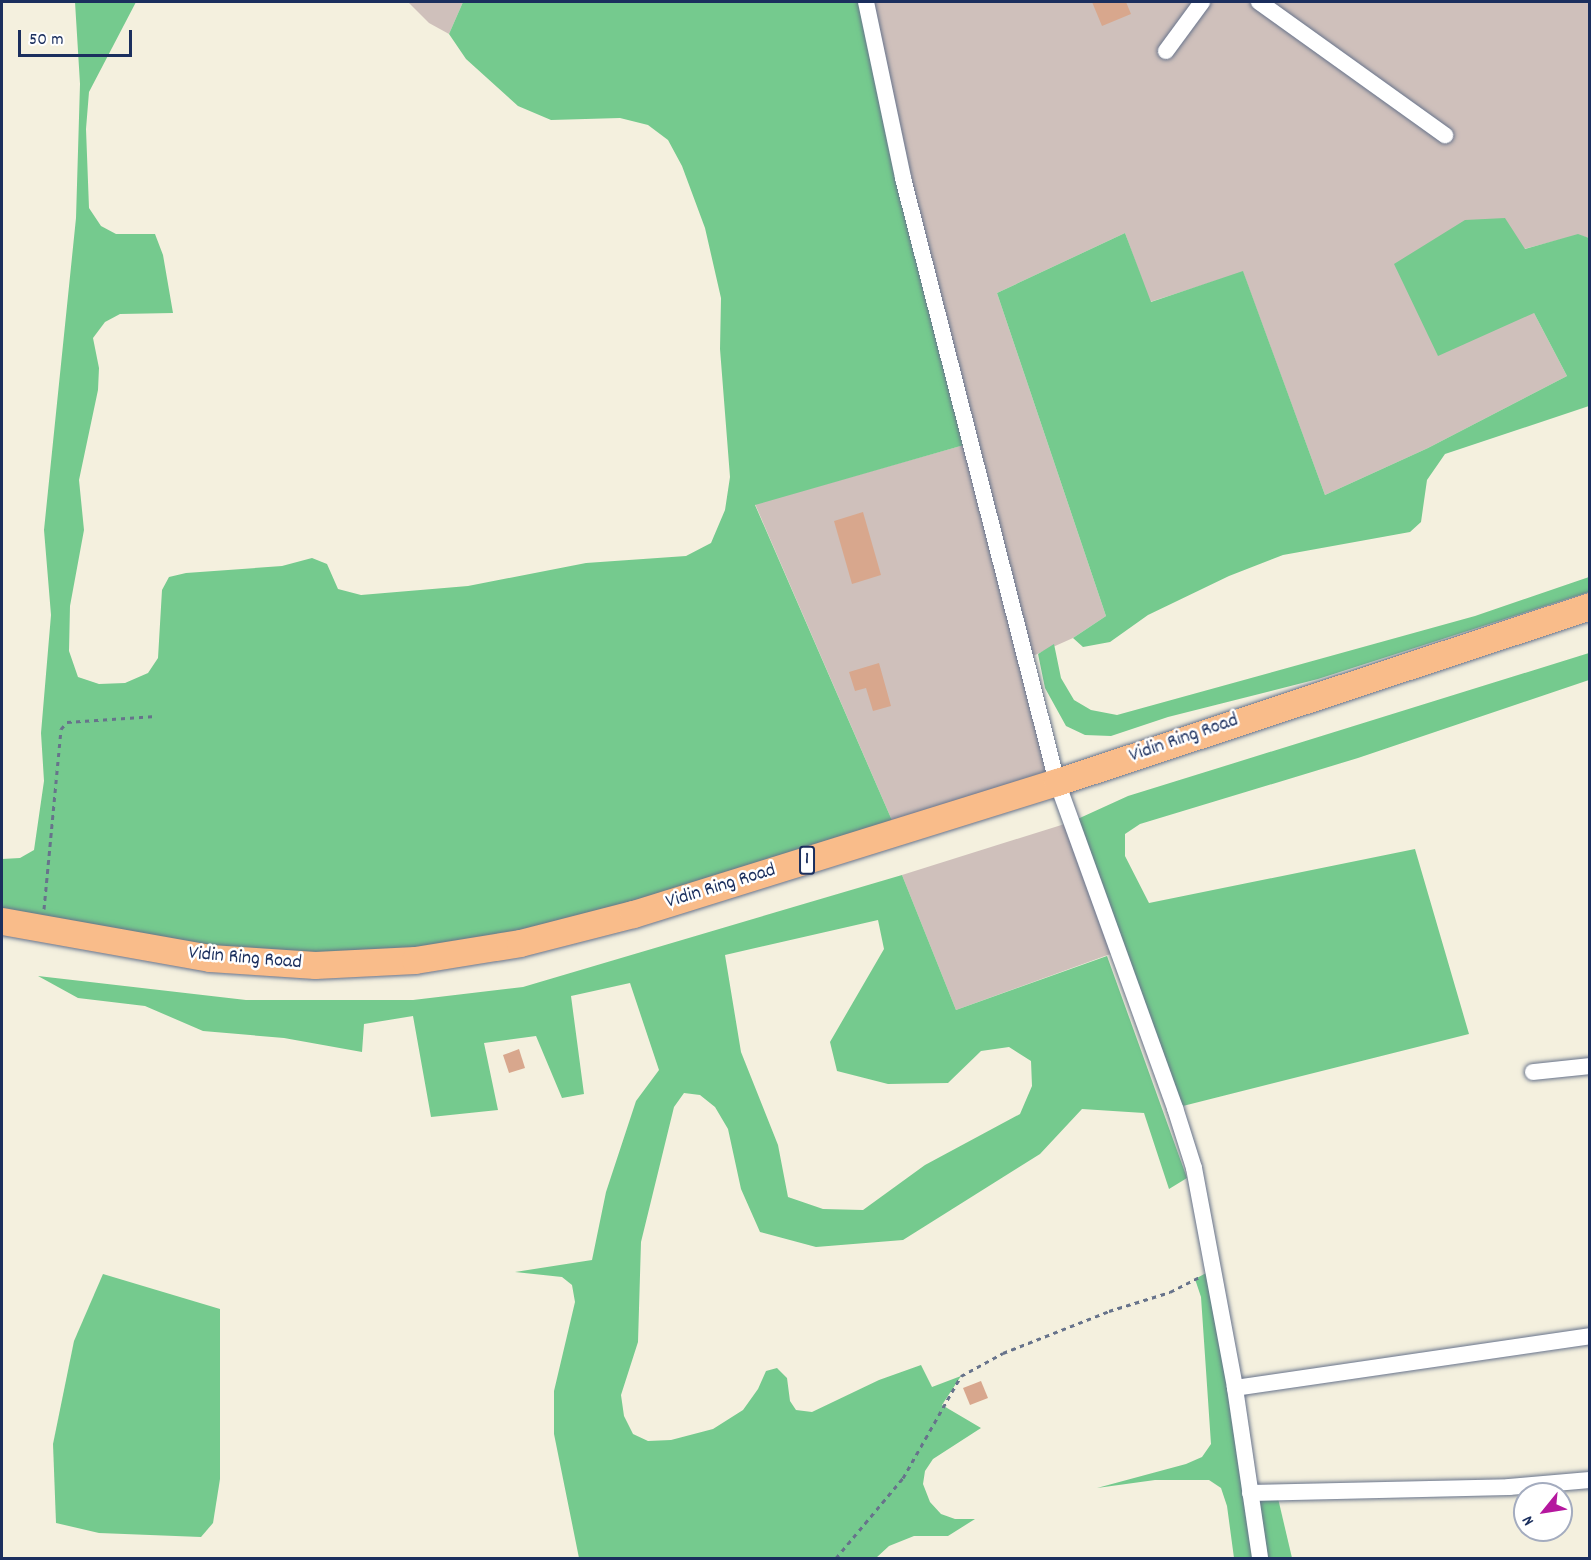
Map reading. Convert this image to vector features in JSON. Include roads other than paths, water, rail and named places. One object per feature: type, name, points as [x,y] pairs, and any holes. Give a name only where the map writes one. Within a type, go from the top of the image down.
[{"type":"main road","name":"Vidin Ring Road","points":[[2,921],[210,958],[315,964],[415,960],[519,943],[633,914],[1057,782],[1590,606]]},
{"type":"street","points":[[866,2],[903,177],[1057,782],[1175,1108],[1194,1168],[1234,1388],[1260,1558]]},
{"type":"street","points":[[1166,51],[1202,2]]},
{"type":"street","points":[[1259,2],[1445,135]]},
{"type":"street","points":[[1533,1072],[1590,1066]]},
{"type":"street","points":[[1234,1388],[1590,1336]]},
{"type":"street","points":[[1250,1493],[1497,1488],[1590,1480]]}]
